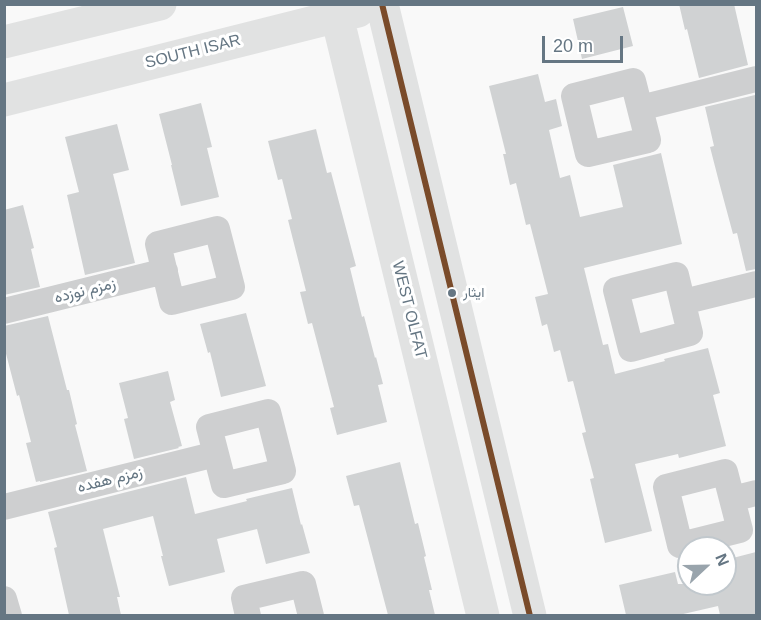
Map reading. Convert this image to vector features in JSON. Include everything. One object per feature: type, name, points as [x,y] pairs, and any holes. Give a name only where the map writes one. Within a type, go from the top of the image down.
[{"type":"main road","points":[[4,42],[160,4]]},
{"type":"main road","points":[[384,5],[530,615]]},
{"type":"main road","name":"SOUTH ISAR","points":[[4,100],[336,10],[384,5]]},
{"type":"main road","name":"WEST OLFAT","points":[[336,10],[483,615]]},
{"type":"street","points":[[640,108],[756,80]]},
{"type":"street","name":"زمزم نوزده","points":[[4,311],[165,271]]},
{"type":"street","points":[[683,302],[756,284]]},
{"type":"street","name":"زمزم هفده","points":[[4,507],[216,454]]},
{"type":"street","points":[[248,615],[244,598],[303,584],[311,615]]},
{"type":"street","points":[[4,599],[9,615]]},
{"type":"building","points":[[679,4],[734,4],[748,65],[699,78]]},
{"type":"building","points":[[623,7],[633,46],[582,59],[573,19]]},
{"type":"building","points":[[538,74],[545,102],[556,99],[562,126],[549,130],[560,178],[570,175],[580,217],[623,207],[613,165],[661,153],[682,244],[584,268],[603,345],[608,344],[615,374],[708,348],[720,393],[713,395],[726,446],[679,458],[678,454],[635,464],[652,531],[605,543],[590,479],[594,478],[582,433],[586,432],[573,381],[568,382],[560,350],[554,352],[547,324],[542,326],[535,297],[548,294],[530,224],[526,225],[516,183],[510,185],[503,154],[506,154],[489,86]]},
{"type":"building","points":[[755,95],[756,269],[746,271],[737,233],[733,234],[710,147],[714,146],[705,107]]},
{"type":"building","points":[[201,103],[212,147],[207,148],[219,197],[181,206],[159,114]]},
{"type":"building","points":[[117,124],[129,170],[113,174],[135,263],[85,275],[67,195],[79,192],[65,137]]},
{"type":"building","points":[[316,129],[327,173],[331,172],[356,266],[350,268],[362,317],[364,316],[383,384],[378,385],[387,422],[337,435],[330,408],[334,407],[312,323],[308,324],[300,292],[306,291],[288,220],[292,219],[282,179],[278,180],[268,141]]},
{"type":"building","points":[[23,205],[34,248],[31,249],[40,287],[4,295],[4,210]]},
{"type":"building","points":[[246,313],[266,386],[221,397],[210,352],[208,353],[200,324]]},
{"type":"building","points":[[48,316],[67,390],[69,390],[87,471],[36,482],[26,443],[31,442],[4,346],[4,326]]},
{"type":"building","points":[[168,371],[175,400],[170,402],[182,446],[134,459],[124,419],[128,418],[119,383]]},
{"type":"building","points":[[400,462],[415,524],[418,523],[426,556],[424,557],[432,590],[429,590],[435,615],[388,615],[359,505],[354,506],[346,476]]},
{"type":"building","points":[[186,477],[195,514],[292,488],[310,553],[266,564],[257,529],[217,539],[225,572],[169,586],[153,516],[103,529],[120,597],[117,597],[121,615],[69,615],[54,548],[57,547],[48,512]]},
{"type":"building","points":[[756,552],[756,615],[720,615],[718,606],[679,615],[626,615],[619,585],[675,572],[677,596],[737,596],[737,557]]},
{"type":"transit line","points":[[382,4],[530,616]]},
{"type":"place","name":"ایثار","points":[[452,293]]}]
